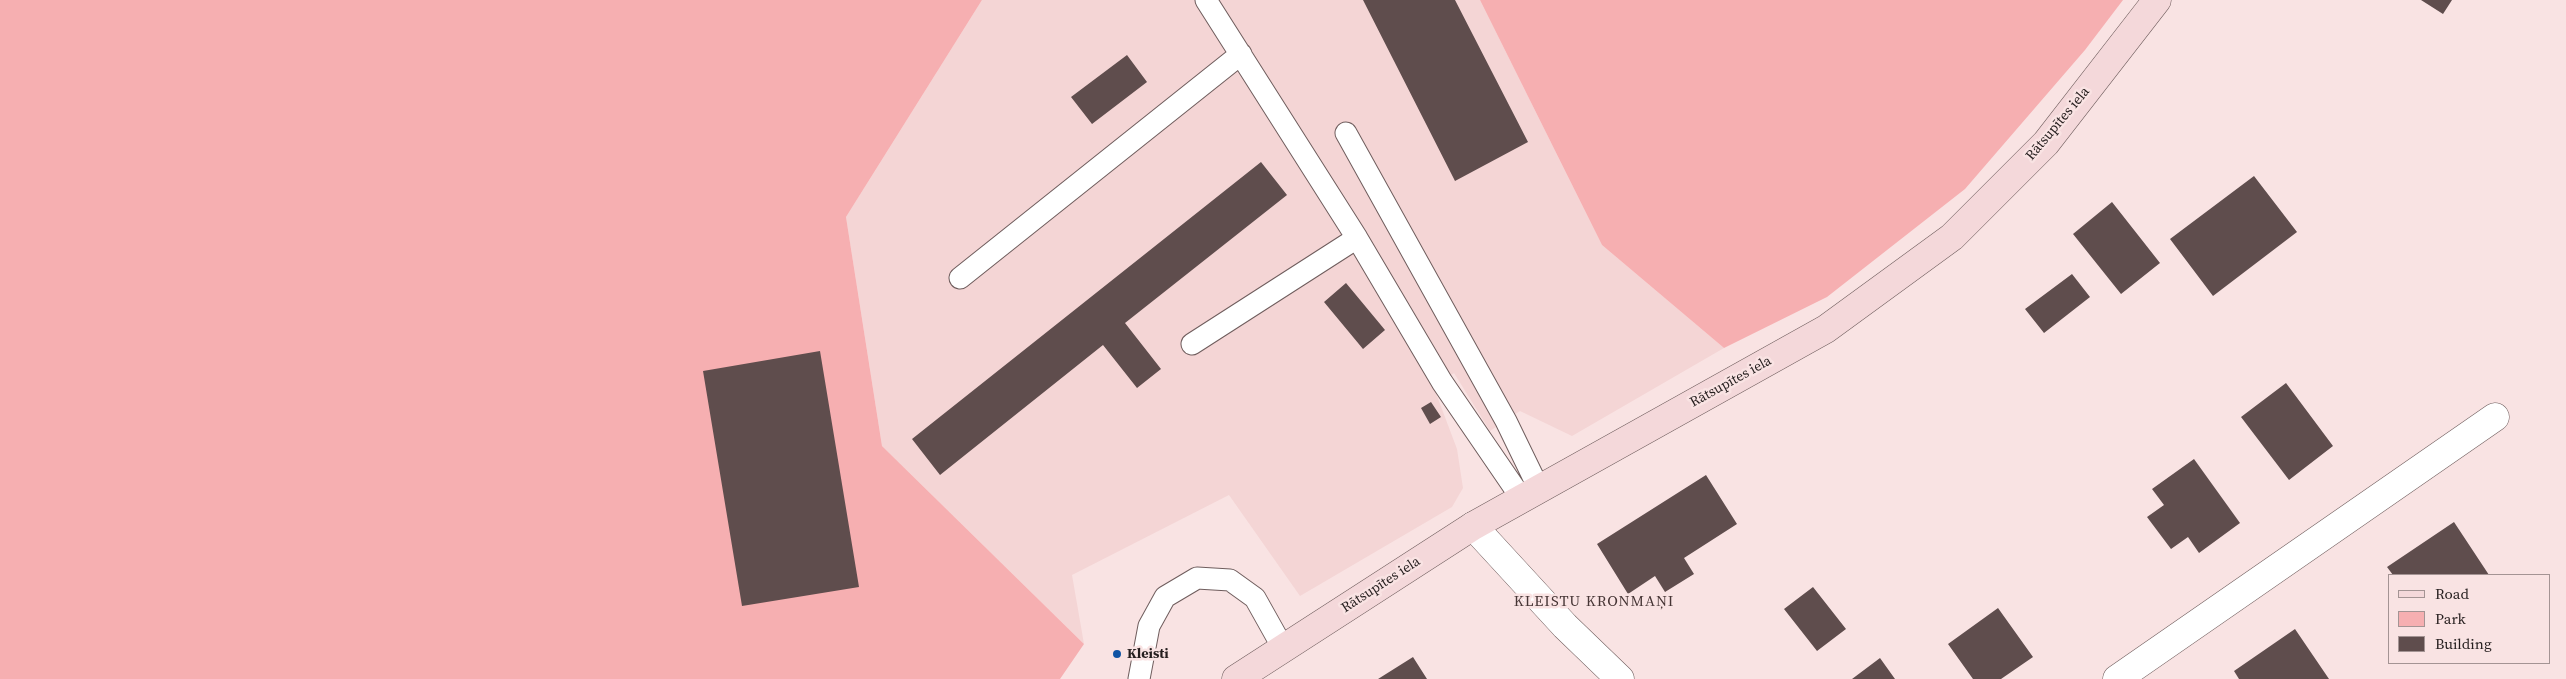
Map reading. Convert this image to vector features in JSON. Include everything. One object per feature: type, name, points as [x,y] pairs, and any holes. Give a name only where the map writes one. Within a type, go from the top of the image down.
[{"type":"street","name":"Rātsupītes iela","points":[[1236,679],[1473,526],[1826,329],[1952,237],[2046,143],[2157,0]]},
{"type":"street","points":[[2130,675],[2495,417]]},
{"type":"street","points":[[1473,526],[1566,626],[1620,679]]},
{"type":"lane","points":[[1206,0],[1357,238],[1442,382],[1530,494]]},
{"type":"lane","points":[[960,278],[1240,54]]},
{"type":"lane","points":[[1346,133],[1506,421],[1530,494]]},
{"type":"lane","points":[[1192,344],[1357,238]]},
{"type":"lane","points":[[1139,679],[1149,626],[1165,597],[1197,578],[1230,580],[1255,598],[1283,648]]},
{"type":"shaded area","points":[[982,0],[1480,0],[1602,245],[1724,348],[1572,436],[1520,411],[1490,431],[1454,373],[1434,388],[1457,449],[1463,488],[1452,507],[1300,596],[1229,495],[1072,575],[1084,644],[882,446],[846,217]]},
{"type":"green space","points":[[0,0],[982,0],[846,217],[882,446],[1084,644],[1060,679],[0,679]]},
{"type":"green space","points":[[1480,0],[2123,0],[2085,50],[1965,189],[1827,297],[1724,348],[1602,245]]},
{"type":"building","points":[[1363,0],[1455,0],[1528,142],[1455,181]]},
{"type":"building","points":[[2421,0],[2452,0],[2443,14]]},
{"type":"building","points":[[1127,55],[1147,82],[1092,124],[1071,97]]},
{"type":"building","points":[[1261,162],[1287,195],[1125,323],[1161,369],[1137,388],[1103,345],[940,475],[912,439]]},
{"type":"building","points":[[2254,176],[2297,232],[2213,296],[2170,239]]},
{"type":"building","points":[[2112,202],[2160,263],[2121,294],[2073,234]]},
{"type":"building","points":[[2072,274],[2090,297],[2044,333],[2025,309]]},
{"type":"building","points":[[1346,283],[1385,330],[1363,349],[1324,302]]},
{"type":"building","points":[[820,351],[859,587],[742,606],[703,371]]},
{"type":"building","points":[[2286,383],[2333,446],[2289,480],[2241,417]]},
{"type":"building","points":[[1431,402],[1441,417],[1430,424],[1421,408]]},
{"type":"building","points":[[2194,459],[2240,523],[2199,553],[2188,537],[2171,549],[2147,517],[2164,505],[2152,489]]},
{"type":"building","points":[[1706,475],[1737,524],[1684,558],[1694,574],[1665,592],[1655,576],[1628,594],[1597,544]]},
{"type":"building","points":[[2454,522],[2488,574],[2392,574],[2387,567]]},
{"type":"building","points":[[1813,587],[1846,629],[1817,651],[1784,609]]},
{"type":"building","points":[[1998,608],[2033,657],[2001,679],[1973,679],[1948,644]]},
{"type":"building","points":[[2295,629],[2329,679],[2239,679],[2234,671]]},
{"type":"building","points":[[1413,657],[1427,679],[1378,679]]},
{"type":"building","points":[[1880,658],[1895,679],[1852,679]]},
{"type":"place","name":"Kleisti","points":[[1117,654]]},
{"type":"district","name":"KLEISTU KRONMAŅI","points":[[1594,602]]}]
